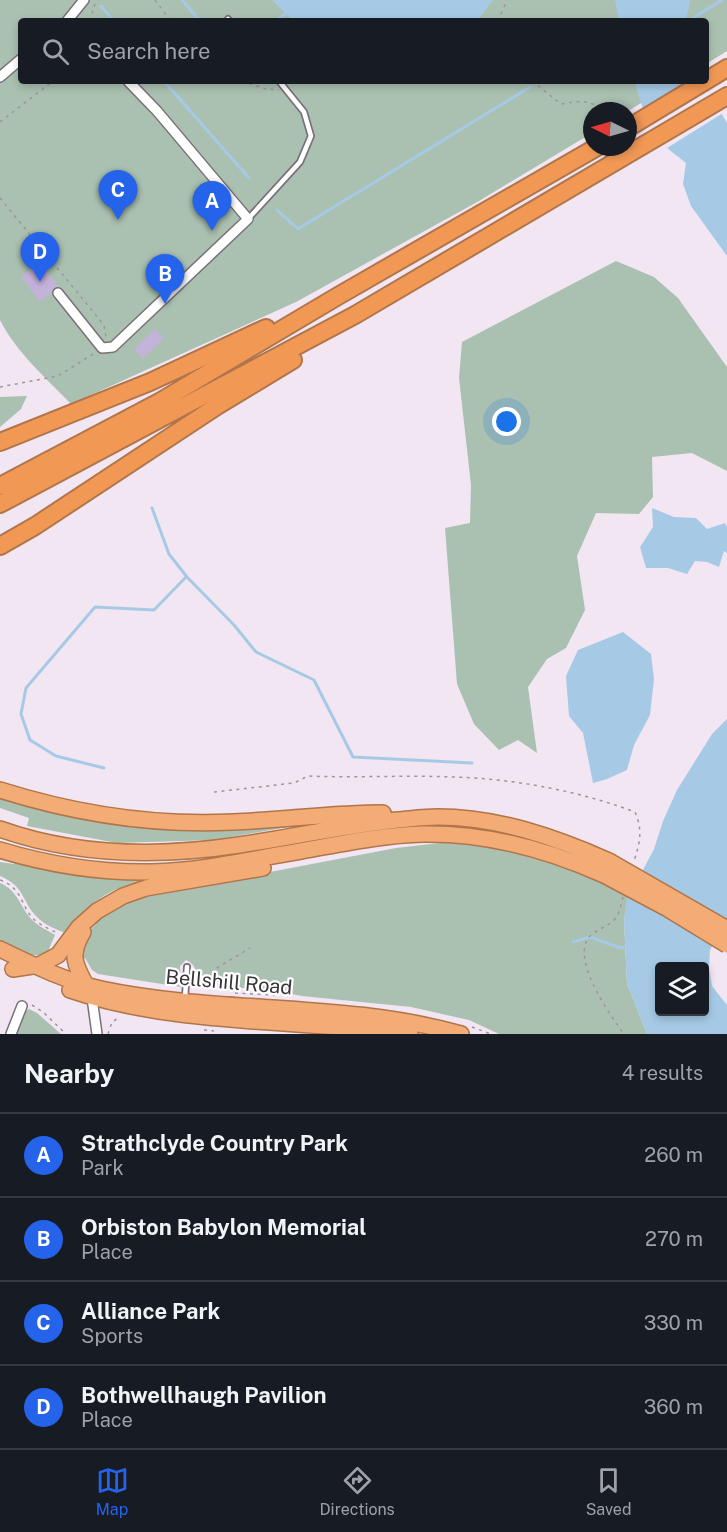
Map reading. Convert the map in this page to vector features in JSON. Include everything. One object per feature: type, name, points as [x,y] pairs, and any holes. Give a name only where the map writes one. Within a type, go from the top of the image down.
[{"type":"highway","points":[[709,79],[727,68]]},
{"type":"highway","points":[[637,123],[701,84]]},
{"type":"highway","points":[[0,504],[354,315],[597,175],[727,96]]},
{"type":"highway","points":[[0,486],[161,401],[583,155]]},
{"type":"highway","points":[[0,442],[150,382],[338,296]]},
{"type":"highway","points":[[0,546],[35,526],[217,406],[307,352],[354,315]]},
{"type":"highway","points":[[0,790],[78,811],[139,820],[184,823],[231,823],[361,813],[437,816],[491,822],[537,832],[573,845],[668,909],[727,945]]},
{"type":"highway","points":[[0,829],[51,843],[133,853],[210,850],[367,823],[437,816]]},
{"type":"highway","points":[[6,966],[33,967],[44,963],[57,955],[75,931],[109,902],[146,888],[366,847],[400,835]]},
{"type":"highway","points":[[0,850],[75,867],[122,872],[155,872],[228,863],[400,835],[450,835],[498,841],[606,868],[727,928]]},
{"type":"highway","points":[[89,918],[75,947],[75,965],[89,991]]},
{"type":"highway","name":"Bellshill Road","points":[[0,949],[33,967],[131,1007],[304,1029],[410,1034]]},
{"type":"highway","name":"Bellshill Road","points":[[6,966],[89,991],[390,1018],[462,1029]]},
{"type":"street","points":[[71,18],[84,0]]},
{"type":"street","points":[[0,77],[18,62]]},
{"type":"street","points":[[58,293],[105,348],[112,347],[248,219],[157,111],[131,84]]},
{"type":"street","points":[[89,991],[97,1034]]},
{"type":"street","points":[[11,1034],[22,1006]]},
{"type":"lane","points":[[248,219],[300,162],[310,136],[304,112],[282,84]]},
{"type":"lane","points":[[185,1001],[187,967]]},
{"type":"path","points":[[93,18],[92,10],[98,0]]},
{"type":"path","points":[[155,0],[169,18]]},
{"type":"path","points":[[499,18],[507,0]]},
{"type":"path","points":[[0,122],[49,84]]},
{"type":"path","points":[[251,84],[266,89],[285,88]]},
{"type":"path","points":[[536,84],[561,104],[582,100],[590,102]]},
{"type":"path","points":[[0,198],[104,325],[105,348],[58,376],[0,387]]},
{"type":"path","points":[[0,880],[15,889],[36,922],[61,935]]},
{"type":"path","points":[[589,937],[583,957],[590,978],[608,1012],[624,1034]]},
{"type":"path","points":[[187,983],[206,982],[212,978],[218,968],[250,948]]},
{"type":"path","points":[[230,992],[281,997]]},
{"type":"path","points":[[22,1006],[32,1005],[43,1012],[66,1034]]},
{"type":"path","points":[[462,1029],[490,1034]]},
{"type":"green space","points":[[0,0],[727,0],[727,51],[709,62],[709,18],[18,18],[18,84],[672,84],[637,105],[637,102],[583,102],[583,138],[479,201],[296,302],[71,404],[23,354],[0,320]]},
{"type":"green space","points":[[616,261],[654,277],[678,298],[727,367],[727,471],[692,453],[652,457],[653,497],[639,514],[596,513],[577,556],[585,610],[566,648],[547,659],[528,687],[537,753],[518,740],[499,750],[474,724],[457,684],[445,528],[470,523],[471,485],[459,378],[462,342]]},
{"type":"green space","points":[[27,396],[21,409],[0,427],[0,397]]},
{"type":"green space","points":[[0,798],[96,822],[159,830],[234,830],[299,825],[214,840],[117,843],[27,826],[29,818],[0,808]]},
{"type":"green space","points":[[448,842],[514,851],[547,859],[583,873],[628,897],[624,920],[627,983],[647,1034],[499,1034],[469,1020],[411,1007],[302,996],[258,988],[197,988],[195,968],[186,960],[180,966],[181,987],[98,974],[92,970],[85,958],[79,960],[88,933],[101,918],[133,898],[396,848]]},
{"type":"green space","points":[[0,862],[14,864],[16,862],[99,878],[150,879],[118,888],[101,898],[85,911],[65,933],[47,925],[37,917],[19,890],[0,876]]},
{"type":"green space","points":[[0,883],[13,893],[33,921],[55,935],[49,949],[52,953],[31,955],[0,941]]},
{"type":"green space","points":[[29,1009],[61,1034],[16,1034],[23,1013]]},
{"type":"water","points":[[272,0],[493,0],[479,18],[290,18]]},
{"type":"water","points":[[615,0],[690,0],[687,18],[618,18]]},
{"type":"water","points":[[635,84],[705,84],[727,123],[727,256],[691,206],[683,184],[686,163],[667,148],[643,109]]},
{"type":"water","points":[[652,508],[674,517],[696,518],[707,529],[725,523],[727,553],[724,551],[719,567],[707,562],[695,561],[687,574],[668,568],[646,568],[640,547],[653,527]]},
{"type":"water","points":[[623,632],[651,654],[654,679],[650,715],[634,745],[627,770],[593,783],[583,733],[569,716],[566,676],[578,650]]},
{"type":"water","points":[[727,719],[727,920],[710,950],[709,968],[712,986],[727,1005],[727,1034],[647,1034],[627,983],[624,920],[626,902],[654,849],[677,790],[712,734]]},
{"type":"pier","points":[[683,84],[705,84],[723,113],[667,148],[643,109]]},
{"type":"building","points":[[40,263],[58,286],[53,288],[51,293],[40,302],[21,277]]},
{"type":"building","points":[[155,329],[164,338],[143,359],[134,349]]},
{"type":"waterway","points":[[182,0],[197,18]]},
{"type":"waterway","points":[[693,18],[722,0]]},
{"type":"waterway","points":[[101,6],[111,18]]},
{"type":"waterway","points":[[280,18],[285,14]]},
{"type":"waterway","points":[[167,84],[249,178]]},
{"type":"waterway","points":[[277,210],[298,229],[530,87]]},
{"type":"waterway","points":[[152,508],[169,554],[187,577],[234,625],[256,652],[314,680],[353,757],[472,763]]},
{"type":"waterway","points":[[104,768],[56,756],[30,740],[21,714],[26,688],[95,607],[154,610],[186,577]]},
{"type":"waterway","points":[[573,942],[590,937],[618,947],[628,948]]},
{"type":"place","name":"Alliance Park","points":[[118,220]]},
{"type":"place","name":"Strathclyde Country Park","points":[[212,231]]},
{"type":"place","name":"Bothwellhaugh Pavilion","points":[[40,282]]},
{"type":"place","name":"Orbiston Babylon Memorial","points":[[165,304]]}]
